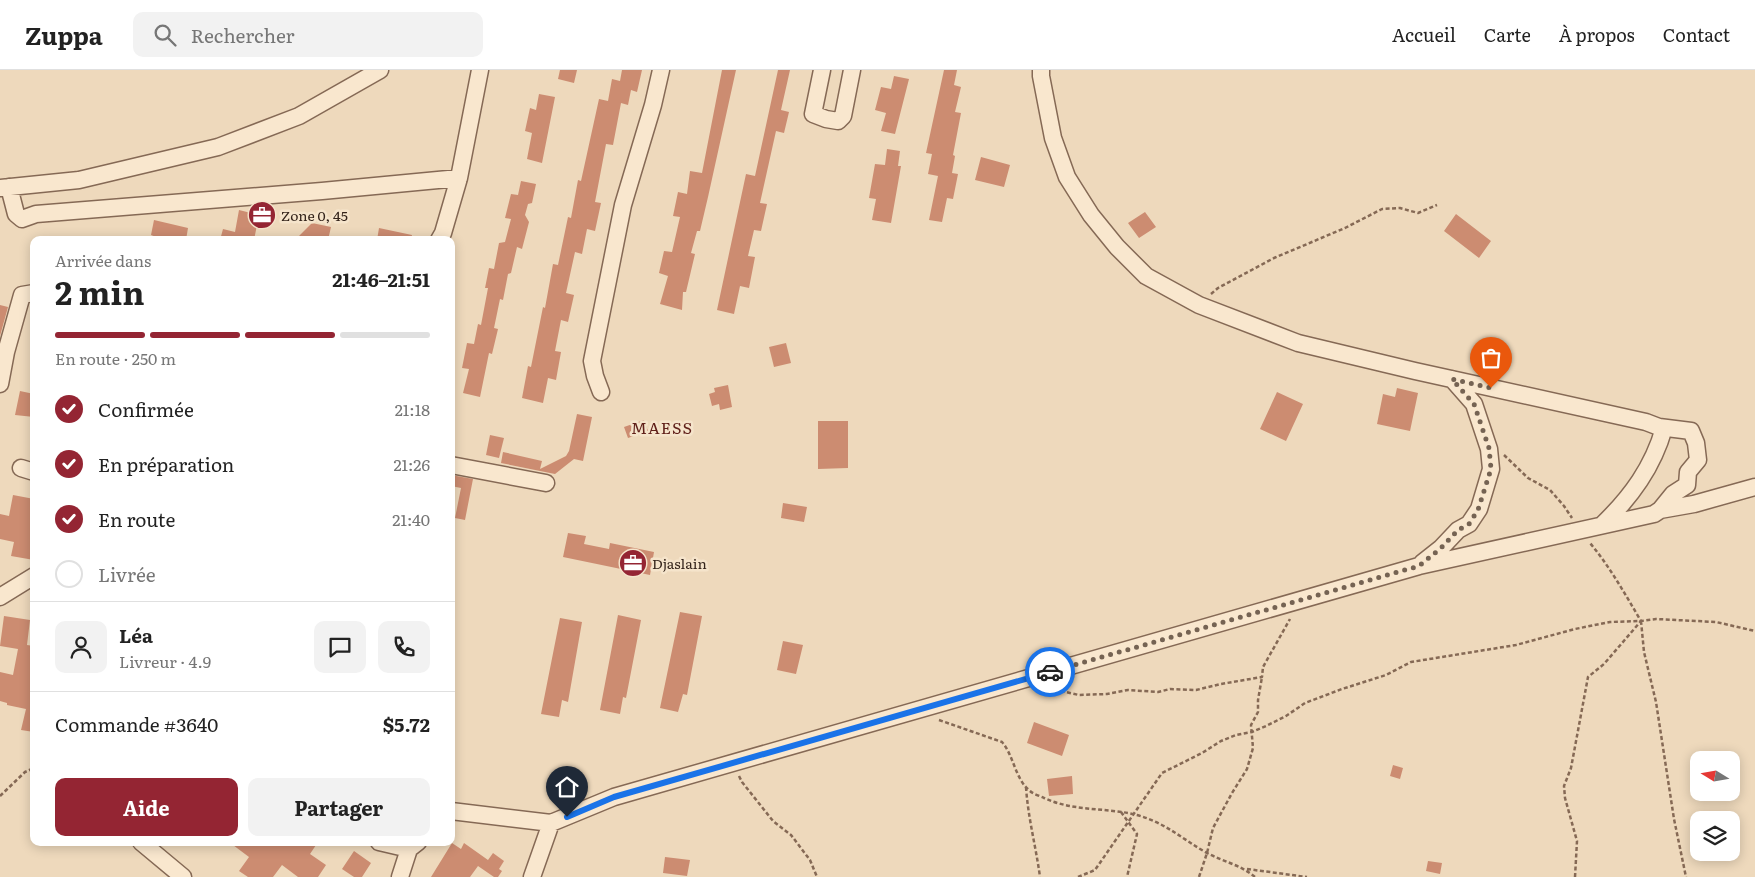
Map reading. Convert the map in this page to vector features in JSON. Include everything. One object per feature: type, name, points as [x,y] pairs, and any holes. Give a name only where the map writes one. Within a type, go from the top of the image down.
[{"type":"street","points":[[380,70],[299,116],[218,147],[79,180],[5,187],[16,214],[22,219],[36,214],[459,178]]},
{"type":"street","points":[[441,236],[459,178],[480,70]]},
{"type":"street","points":[[601,392],[592,361],[623,205],[653,104],[661,70]]},
{"type":"street","points":[[822,70],[813,114],[838,121],[844,116],[852,70]]},
{"type":"street","points":[[455,813],[551,823],[614,797],[1419,566],[1654,514],[1660,510],[1673,494],[1687,485],[1688,472],[1698,460],[1696,443],[1691,431],[1664,428],[1646,422],[1452,379],[1298,342],[1199,305],[1146,276],[1117,248],[1096,222],[1067,177],[1053,138],[1041,70]]},
{"type":"street","points":[[0,384],[6,352],[22,295],[30,294]]},
{"type":"street","points":[[1419,566],[1441,548],[1458,530],[1469,524],[1478,510],[1491,469],[1487,442],[1474,404],[1452,379]]},
{"type":"street","points":[[1602,525],[1625,502],[1642,478],[1659,448],[1664,428]]},
{"type":"street","points":[[455,466],[546,483]]},
{"type":"street","points":[[1660,510],[1694,504],[1755,487]]},
{"type":"street","points":[[0,597],[30,578]]},
{"type":"street","points":[[532,877],[551,823]]},
{"type":"street","points":[[146,846],[183,877]]},
{"type":"street","points":[[400,877],[414,846]]},
{"type":"path","points":[[1218,288],[1274,258],[1345,228],[1382,209],[1400,208],[1418,213],[1437,205]]},
{"type":"path","points":[[1487,442],[1506,456],[1528,478],[1550,490],[1564,506],[1602,558],[1641,621],[1644,652],[1656,702],[1674,819],[1686,877]]},
{"type":"path","points":[[1078,877],[1095,870],[1162,773],[1221,741],[1236,735],[1252,732],[1286,716],[1316,698],[1386,675],[1411,662],[1516,646],[1575,629],[1610,622],[1656,619],[1716,622],[1755,631]]},
{"type":"path","points":[[1199,877],[1213,828],[1232,792],[1247,769],[1253,748],[1251,725],[1258,712],[1263,667],[1290,620]]},
{"type":"path","points":[[1576,877],[1577,841],[1565,798],[1564,786],[1571,768],[1588,677],[1604,664],[1641,621]]},
{"type":"path","points":[[1024,679],[1045,688],[1079,695],[1107,694],[1128,690],[1158,692],[1170,689],[1196,690],[1262,677]]},
{"type":"path","points":[[913,711],[1002,742],[1007,747],[1019,775],[1030,791],[1056,803],[1078,808],[1135,814],[1156,821],[1207,853],[1245,869],[1307,877]]},
{"type":"path","points":[[734,762],[742,782],[773,821],[791,835],[810,860],[816,877]]},
{"type":"path","points":[[0,796],[25,772],[30,770]]},
{"type":"path","points":[[1026,786],[1027,805],[1040,877]]},
{"type":"path","points":[[1121,812],[1137,834],[1127,877]]},
{"type":"path","points":[[1245,869],[1255,877]]},
{"type":"building","points":[[560,70],[577,70],[574,83],[558,79]]},
{"type":"building","points":[[622,70],[642,70],[637,92],[631,90],[628,105],[621,103],[613,145],[606,144],[595,202],[601,203],[595,231],[587,229],[582,254],[575,252],[566,293],[574,295],[568,322],[561,320],[555,351],[561,352],[556,380],[548,378],[543,403],[522,398],[528,366],[531,367],[543,307],[545,308],[553,264],[558,265],[568,217],[571,218],[578,180],[581,181],[599,99],[608,101],[612,79],[620,81]]},
{"type":"building","points":[[722,70],[736,70],[700,231],[697,231],[691,253],[695,254],[686,292],[683,292],[682,310],[660,304],[668,276],[659,273],[664,251],[672,252],[680,217],[673,216],[678,192],[687,194],[690,171],[702,173]]},
{"type":"building","points":[[778,70],[790,70],[781,110],[789,112],[784,133],[776,131],[760,203],[767,204],[761,231],[754,230],[748,256],[755,257],[749,288],[740,286],[734,314],[717,310],[746,174],[755,176]]},
{"type":"building","points":[[944,70],[957,70],[954,85],[961,87],[955,112],[961,113],[953,155],[955,156],[952,173],[958,174],[953,199],[947,198],[942,222],[929,220],[938,176],[928,174],[932,154],[926,153]]},
{"type":"building","points":[[894,76],[909,79],[895,134],[881,131],[886,113],[875,110],[881,87],[891,89]]},
{"type":"building","points":[[539,94],[555,97],[542,163],[527,159],[532,133],[525,131],[530,108],[536,110]]},
{"type":"building","points":[[887,149],[900,151],[898,166],[901,166],[891,223],[872,220],[876,199],[869,198],[875,164],[885,165]]},
{"type":"building","points":[[981,157],[1010,165],[1004,187],[975,180]]},
{"type":"building","points":[[521,181],[536,184],[532,203],[528,204],[525,215],[529,222],[522,249],[517,247],[511,273],[508,274],[503,300],[500,299],[494,328],[498,329],[492,354],[489,353],[480,397],[463,393],[469,369],[462,368],[467,343],[474,344],[478,324],[481,325],[488,288],[485,288],[489,268],[494,269],[499,243],[505,242],[511,219],[505,218],[511,194],[518,195]]},
{"type":"building","points":[[239,210],[259,215],[255,236],[221,236],[223,229],[235,232]]},
{"type":"building","points":[[1145,212],[1156,227],[1139,238],[1128,223]]},
{"type":"building","points":[[1456,214],[1491,241],[1479,258],[1444,231]]},
{"type":"building","points":[[154,220],[188,228],[187,236],[151,235]]},
{"type":"building","points":[[312,223],[331,227],[329,236],[299,236]]},
{"type":"building","points":[[379,228],[412,235],[412,236],[378,236]]},
{"type":"building","points":[[0,305],[8,307],[0,336]]},
{"type":"building","points":[[786,343],[791,363],[774,367],[769,347]]},
{"type":"building","points":[[728,385],[732,407],[720,410],[719,404],[712,406],[709,394],[715,392],[714,388]]},
{"type":"building","points":[[1397,388],[1418,393],[1410,431],[1377,424],[1383,394],[1395,397]]},
{"type":"building","points":[[20,391],[30,393],[30,417],[15,415]]},
{"type":"building","points":[[1277,392],[1303,404],[1286,441],[1260,429]]},
{"type":"building","points":[[577,414],[592,417],[583,461],[574,459],[555,474],[501,463],[503,452],[542,461],[540,469],[566,456],[569,451]]},
{"type":"building","points":[[644,420],[648,431],[628,438],[624,427]]},
{"type":"building","points":[[818,421],[848,421],[848,468],[818,469]]},
{"type":"building","points":[[490,435],[504,438],[499,458],[486,455]]},
{"type":"building","points":[[455,476],[473,479],[465,520],[455,518],[461,488],[455,487]]},
{"type":"building","points":[[13,495],[30,498],[30,559],[11,556],[14,542],[0,539],[0,514],[9,516]]},
{"type":"building","points":[[783,503],[807,507],[804,522],[781,518]]},
{"type":"building","points":[[568,533],[586,536],[584,544],[609,549],[610,543],[654,552],[650,575],[563,557]]},
{"type":"building","points":[[680,612],[702,616],[687,695],[683,694],[678,712],[660,708]]},
{"type":"building","points":[[618,615],[641,620],[626,698],[623,697],[620,714],[600,710]]},
{"type":"building","points":[[4,616],[30,620],[27,645],[30,645],[30,731],[21,730],[26,709],[7,705],[7,703],[0,701],[0,672],[13,675],[18,649],[0,646]]},
{"type":"building","points":[[560,618],[582,622],[568,702],[562,700],[559,717],[541,714]]},
{"type":"building","points":[[783,641],[803,645],[796,674],[777,670]]},
{"type":"building","points":[[1034,722],[1069,735],[1062,756],[1027,743]]},
{"type":"building","points":[[1393,765],[1403,768],[1400,779],[1390,776]]},
{"type":"building","points":[[1072,776],[1073,794],[1049,796],[1047,779]]},
{"type":"building","points":[[464,843],[488,860],[493,853],[504,861],[499,869],[502,871],[498,877],[494,877],[478,866],[470,877],[431,877],[450,846],[455,845],[461,849]]},
{"type":"building","points":[[234,846],[315,846],[310,854],[326,865],[318,877],[298,877],[282,865],[273,877],[248,877],[239,871],[249,857]]},
{"type":"building","points":[[354,851],[371,863],[362,877],[354,877],[342,869]]},
{"type":"building","points":[[665,857],[690,860],[687,876],[663,873]]},
{"type":"building","points":[[1428,861],[1442,863],[1440,874],[1426,871]]},
{"type":"way so far","points":[[1050,672],[1419,566],[1441,548],[1458,530],[1469,524],[1478,510],[1491,469],[1489,448],[1474,404],[1452,379],[1491,388]]},
{"type":"place","name":"Zone 0, 45","points":[[262,215]]},
{"type":"place","name":"Djaslain","points":[[633,563]]},
{"type":"district","name":"MAESS","points":[[662,427]]},
{"type":"route","points":[[567,817],[614,797],[1050,672]]}]
